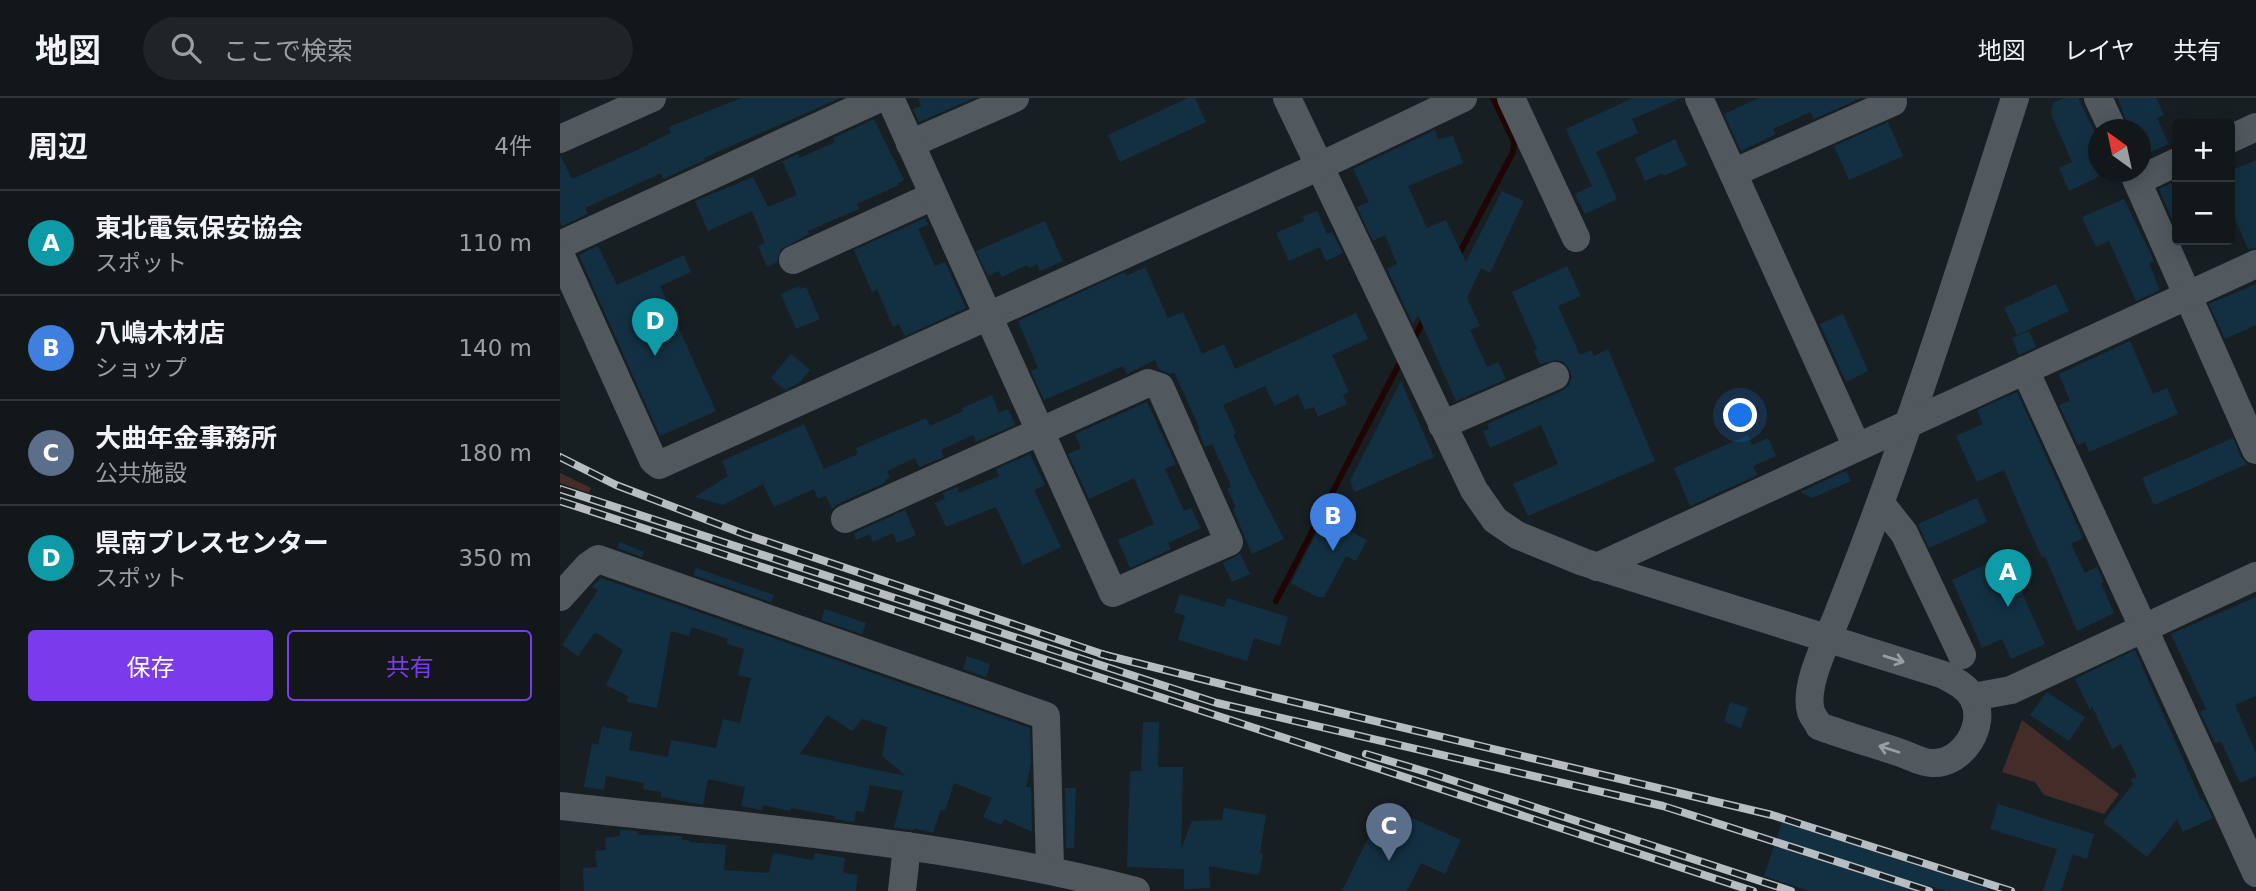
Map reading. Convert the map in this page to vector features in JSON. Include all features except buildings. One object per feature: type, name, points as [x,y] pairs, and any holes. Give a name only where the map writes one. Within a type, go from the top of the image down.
[{"type":"street","points":[[560,139],[615,106],[652,98]]},
{"type":"street","points":[[560,244],[880,98]]},
{"type":"street","points":[[845,519],[1040,432],[1148,383],[1160,387],[1229,542],[1113,593],[1040,432],[987,316],[890,98]]},
{"type":"street","points":[[910,144],[1015,98]]},
{"type":"street","points":[[1287,98],[1442,425],[1474,490],[1494,520],[1517,535],[1597,567],[1828,639],[1944,675],[1959,683],[1973,697],[1978,712],[1976,728],[1967,745],[1953,758],[1932,764],[1819,726],[1811,713],[1809,692],[1828,639],[1882,505],[2015,98]]},
{"type":"street","points":[[560,254],[653,460],[659,465],[1318,167],[1463,98]]},
{"type":"street","points":[[1511,98],[1576,238]]},
{"type":"street","points":[[1699,98],[1857,447]]},
{"type":"street","points":[[2098,98],[2108,119]]},
{"type":"street","points":[[1733,173],[1894,102]]},
{"type":"street","points":[[2235,137],[2256,127]]},
{"type":"street","points":[[2151,171],[2172,164]]},
{"type":"street","points":[[2138,182],[2256,450]]},
{"type":"street","points":[[793,260],[933,196]]},
{"type":"street","points":[[1597,567],[2256,264]]},
{"type":"street","points":[[2025,370],[2256,873]]},
{"type":"street","points":[[1442,425],[1555,376]]},
{"type":"street","points":[[1882,505],[1904,533],[1962,655]]},
{"type":"street","points":[[560,597],[588,566],[598,559],[1046,716],[1050,869]]},
{"type":"street","points":[[1973,697],[2011,690],[2256,576]]},
{"type":"street","points":[[560,806],[907,846],[1050,869],[1136,891]]},
{"type":"street","points":[[902,891],[907,846]]},
{"type":"shaded area","points":[[560,473],[591,488],[589,493],[560,483]]},
{"type":"shaded area","points":[[2022,720],[2119,794],[2104,814],[2044,795],[2035,782],[2002,772]]},
{"type":"waterway","points":[[1458,256],[1513,152],[1514,142],[1493,98]]},
{"type":"waterway","points":[[1414,338],[1425,318]]},
{"type":"waterway","points":[[1276,601],[1398,366]]},
{"type":"railway","points":[[560,457],[616,485],[744,534],[1111,657]]},
{"type":"railway","points":[[560,489],[1217,703],[1663,806],[1929,891]]},
{"type":"railway","points":[[560,501],[1753,891]]},
{"type":"railway","points":[[1101,654],[1772,815],[2011,891]]},
{"type":"railway","points":[[1366,754],[1791,891]]},
{"type":"place","name":"県南プレスセンター","points":[[655,356]]},
{"type":"place","name":"八嶋木材店","points":[[1333,551]]},
{"type":"place","name":"東北電気保安協会","points":[[2008,607]]},
{"type":"place","name":"大曲年金事務所","points":[[1389,861]]}]
